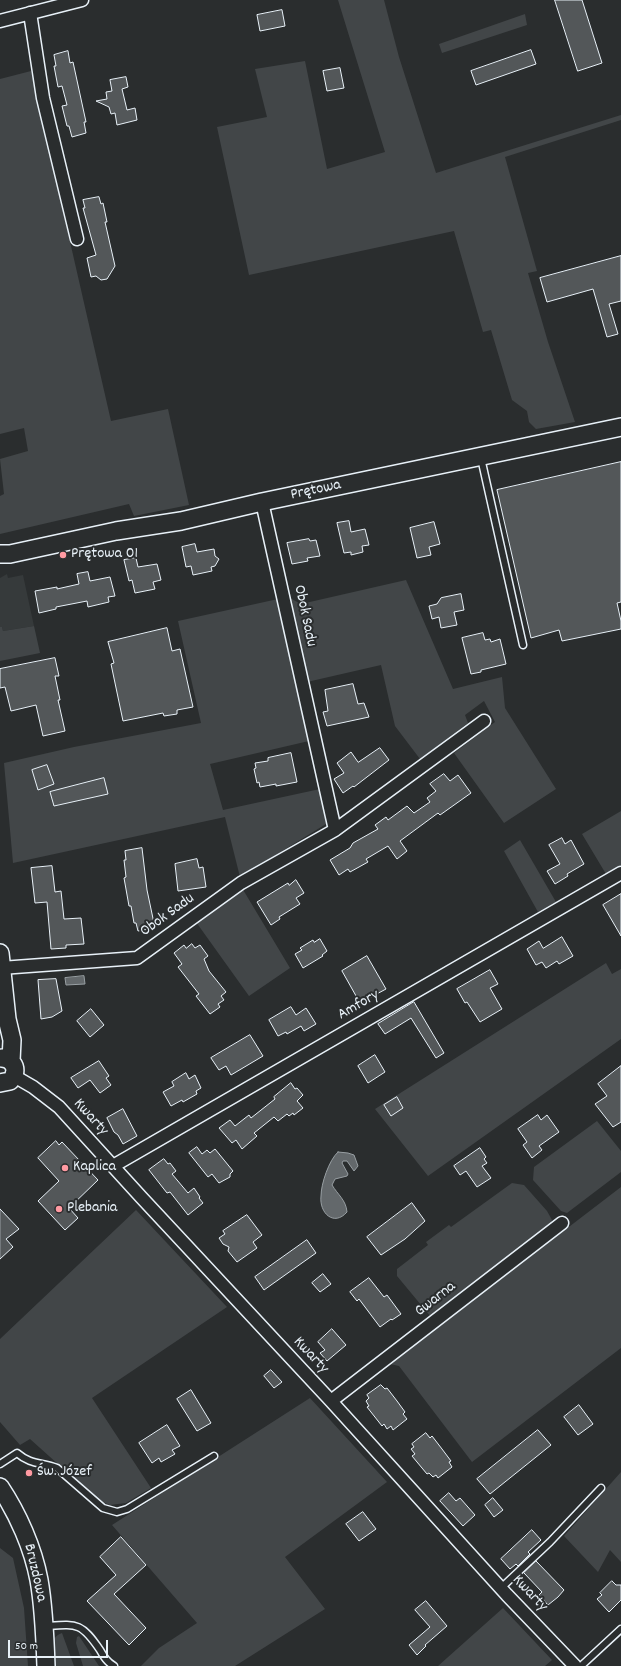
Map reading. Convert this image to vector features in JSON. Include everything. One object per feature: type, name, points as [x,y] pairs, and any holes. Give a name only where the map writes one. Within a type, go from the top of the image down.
[{"type":"street","points":[[0,21],[82,0]]},
{"type":"street","points":[[30,13],[43,98],[77,239]]},
{"type":"street","name":"Prętowa","points":[[3,556],[116,531],[181,521],[262,502],[621,427]]},
{"type":"street","name":"Obok Sadu","points":[[262,502],[335,830]]},
{"type":"street","name":"Obok Sadu","points":[[1,960],[137,958],[241,883],[335,830],[484,721]]},
{"type":"street","name":"Amfory","points":[[113,1166],[621,873]]},
{"type":"street","points":[[1,960],[7,1019],[12,1040],[4,1072]]},
{"type":"street","name":"Kwarty","points":[[4,1072],[33,1087],[59,1107],[331,1401],[501,1588],[575,1666]]},
{"type":"street","name":"Gwarna","points":[[331,1401],[562,1223]]},
{"type":"street","name":"Bruzdowa","points":[[0,1487],[14,1510],[34,1562],[39,1580],[44,1626],[46,1666]]},
{"type":"lane","points":[[480,456],[523,645]]},
{"type":"lane","points":[[0,1464],[17,1453],[24,1459],[33,1463],[57,1468],[103,1508],[117,1512],[134,1505],[214,1456]]},
{"type":"lane","points":[[501,1588],[550,1542],[601,1488]]},
{"type":"lane","points":[[44,1626],[69,1624],[81,1628],[89,1634],[108,1663],[114,1666]]},
{"type":"lane","points":[[581,1666],[621,1629]]},
{"type":"shaded area","points":[[338,0],[384,0],[399,57],[436,173],[621,115],[621,120],[505,157],[537,271],[528,273],[548,342],[575,422],[536,429],[529,422],[527,411],[512,400],[491,330],[483,332],[454,231],[249,275],[217,127],[267,117],[255,69],[305,61],[327,169],[385,152]]},
{"type":"shaded area","points":[[525,14],[527,25],[442,53],[439,44]]},
{"type":"shaded area","points":[[31,71],[111,421],[168,409],[189,505],[134,516],[129,504],[0,534],[0,496],[4,494],[0,459],[28,451],[24,428],[0,434],[0,79]]},
{"type":"shaded area","points":[[7,574],[8,578],[23,575],[34,626],[3,631],[2,627],[0,627],[0,578]]},
{"type":"shaded area","points":[[406,580],[453,689],[502,677],[505,708],[556,789],[504,823],[454,753],[495,722],[484,701],[465,715],[468,723],[420,759],[395,726],[381,665],[307,682],[288,597],[301,604]]},
{"type":"shaded area","points":[[278,599],[309,741],[210,764],[223,810],[320,789],[326,824],[240,877],[225,817],[13,863],[4,763],[74,747],[201,723],[178,621]]},
{"type":"shaded area","points":[[34,626],[40,653],[0,661],[0,627],[2,627],[3,631]]},
{"type":"shaded area","points":[[621,811],[621,865],[606,874],[582,834]]},
{"type":"shaded area","points":[[520,840],[556,902],[538,912],[504,851]]},
{"type":"shaded area","points":[[242,888],[290,968],[249,996],[196,922]]},
{"type":"shaded area","points":[[606,963],[612,974],[621,969],[621,1039],[428,1176],[375,1109]]},
{"type":"shaded area","points":[[84,976],[85,984],[66,985],[65,978]]},
{"type":"shaded area","points":[[597,1121],[621,1151],[621,1172],[567,1213],[561,1211],[533,1180],[534,1167]]},
{"type":"shaded area","points":[[338,1152],[354,1155],[358,1166],[354,1171],[347,1161],[343,1161],[342,1163],[348,1174],[347,1176],[335,1179],[332,1185],[343,1201],[347,1212],[342,1216],[333,1218],[328,1216],[322,1208],[321,1191],[329,1166]]},
{"type":"shaded area","points":[[512,1183],[524,1185],[547,1211],[552,1220],[548,1229],[431,1317],[397,1276],[397,1269],[428,1245],[426,1242],[449,1225],[451,1227]]},
{"type":"shaded area","points":[[621,1187],[621,1348],[472,1462],[399,1366],[390,1364]]},
{"type":"shaded area","points":[[136,1210],[227,1307],[92,1398],[151,1488],[126,1503],[110,1505],[98,1500],[30,1439],[20,1445],[0,1422],[0,1339]]},
{"type":"shaded area","points":[[310,1398],[387,1482],[285,1557],[325,1609],[235,1666],[141,1666],[159,1648],[197,1623],[112,1525]]},
{"type":"shaded area","points":[[621,1472],[621,1562],[610,1550],[598,1572],[564,1536]]},
{"type":"shaded area","points":[[0,1548],[13,1558],[24,1608],[28,1666],[0,1666]]},
{"type":"shaded area","points":[[503,1608],[552,1660],[545,1666],[438,1666]]},
{"type":"shaded area","points":[[62,1633],[74,1666],[53,1666],[53,1642],[58,1635]]},
{"type":"shaded area","points":[[79,1636],[99,1666],[83,1666],[76,1643],[77,1637]]},
{"type":"building","points":[[555,0],[582,0],[602,63],[578,71]]},
{"type":"building","points":[[282,10],[285,26],[260,31],[257,15]]},
{"type":"building","points":[[531,50],[536,64],[476,85],[471,71]]},
{"type":"building","points":[[68,51],[70,63],[73,62],[86,122],[84,122],[86,133],[72,137],[69,126],[67,126],[62,106],[67,105],[62,86],[58,87],[54,66],[56,66],[54,55]]},
{"type":"building","points":[[340,68],[344,88],[327,91],[323,71]]},
{"type":"building","points":[[126,77],[128,87],[122,89],[127,110],[135,108],[137,120],[117,125],[115,113],[111,114],[109,107],[96,101],[107,99],[106,92],[112,91],[110,80]]},
{"type":"building","points":[[99,197],[101,204],[103,203],[107,222],[105,222],[115,266],[107,279],[101,280],[96,276],[91,277],[87,258],[96,255],[83,208],[85,208],[83,200]]},
{"type":"building","points":[[621,256],[621,301],[609,304],[618,334],[607,337],[593,289],[547,302],[540,278]]},
{"type":"building","points":[[621,462],[621,602],[617,603],[621,621],[621,629],[562,641],[559,630],[531,638],[497,490]]},
{"type":"building","points":[[349,521],[351,532],[365,529],[369,545],[362,546],[363,552],[351,555],[351,552],[344,553],[337,523]]},
{"type":"building","points":[[434,522],[440,544],[429,547],[431,555],[417,558],[410,528]]},
{"type":"building","points":[[309,539],[310,541],[316,540],[320,556],[307,558],[308,561],[292,564],[287,543]]},
{"type":"building","points":[[195,544],[197,552],[214,549],[215,556],[219,559],[215,566],[211,567],[212,571],[193,575],[191,566],[186,567],[182,547]]},
{"type":"building","points":[[136,558],[138,567],[157,564],[161,580],[153,582],[155,589],[135,593],[132,580],[129,581],[124,560]]},
{"type":"building","points":[[88,572],[90,581],[110,577],[115,596],[108,597],[109,602],[88,607],[87,601],[56,607],[56,609],[39,613],[35,591],[57,587],[57,589],[79,584],[77,574]]},
{"type":"building","points":[[461,594],[464,610],[454,612],[457,625],[441,628],[439,617],[432,619],[429,606],[437,604],[441,598]]},
{"type":"building","points":[[167,628],[172,651],[180,649],[193,707],[177,710],[177,714],[164,716],[163,713],[123,721],[111,664],[114,663],[108,642]]},
{"type":"building","points":[[483,633],[485,640],[490,639],[491,642],[500,639],[506,664],[471,674],[462,638]]},
{"type":"building","points":[[55,658],[59,676],[55,676],[60,700],[58,700],[65,731],[43,736],[36,705],[11,711],[5,687],[0,688],[0,669]]},
{"type":"building","points":[[353,684],[358,704],[364,703],[369,717],[327,726],[323,712],[328,711],[325,690]]},
{"type":"building","points":[[380,748],[389,760],[354,787],[353,786],[343,793],[334,779],[344,773],[337,763],[351,752],[358,762]]},
{"type":"building","points":[[291,753],[297,782],[260,787],[259,782],[257,783],[254,769],[256,768],[255,763],[268,761],[268,758]]},
{"type":"building","points":[[47,765],[54,784],[38,790],[32,770]]},
{"type":"building","points":[[444,774],[450,781],[458,775],[471,793],[440,815],[438,813],[400,841],[407,851],[397,859],[388,846],[366,859],[368,862],[350,872],[348,869],[339,875],[330,860],[350,848],[353,843],[378,829],[375,825],[386,817],[388,820],[407,806],[414,813],[430,802],[427,798],[436,791],[430,784]]},
{"type":"building","points":[[104,778],[108,794],[54,806],[50,792]]},
{"type":"building","points":[[562,838],[565,844],[571,840],[584,864],[567,874],[568,876],[555,884],[547,871],[560,864],[549,845]]},
{"type":"building","points":[[142,848],[147,890],[155,928],[138,931],[136,923],[134,923],[131,906],[129,906],[124,878],[126,877],[124,860],[126,860],[125,851]]},
{"type":"building","points":[[197,859],[199,868],[203,867],[206,887],[178,891],[175,864]]},
{"type":"building","points":[[52,866],[55,892],[61,891],[64,919],[81,918],[84,944],[66,945],[66,948],[51,949],[47,902],[35,903],[31,868]]},
{"type":"building","points":[[296,880],[304,893],[296,898],[300,904],[279,917],[280,919],[271,925],[257,902],[288,883],[289,885]]},
{"type":"building","points":[[621,894],[621,936],[603,905]]},
{"type":"building","points":[[562,937],[573,956],[559,964],[557,961],[546,968],[542,962],[536,965],[527,949],[539,941],[543,948]]},
{"type":"building","points":[[320,939],[327,951],[322,955],[323,956],[303,968],[295,954],[302,950],[300,948],[313,940],[314,942]]},
{"type":"building","points":[[192,944],[195,948],[200,945],[208,956],[204,959],[209,971],[226,992],[221,996],[224,1000],[218,1004],[220,1007],[210,1014],[196,996],[199,994],[178,967],[182,964],[174,953],[184,945],[186,948]]},
{"type":"building","points":[[367,956],[386,989],[360,1003],[342,971]]},
{"type":"building","points":[[490,970],[498,984],[490,988],[502,1009],[480,1022],[467,1002],[465,1003],[457,989]]},
{"type":"building","points":[[56,979],[62,1011],[52,1017],[41,1019],[38,980]]},
{"type":"building","points":[[414,1002],[444,1053],[436,1058],[411,1018],[385,1034],[378,1024]]},
{"type":"building","points":[[291,1007],[296,1015],[306,1008],[316,1024],[304,1031],[301,1026],[287,1034],[286,1032],[278,1036],[269,1020]]},
{"type":"building","points":[[91,1009],[104,1025],[90,1037],[77,1021]]},
{"type":"building","points":[[250,1035],[263,1056],[231,1075],[226,1066],[219,1070],[211,1058]]},
{"type":"building","points":[[375,1055],[385,1072],[368,1083],[358,1066]]},
{"type":"building","points":[[99,1061],[109,1076],[106,1078],[111,1085],[100,1093],[90,1080],[78,1088],[71,1078]]},
{"type":"building","points":[[621,1066],[621,1122],[613,1127],[595,1104],[607,1096],[598,1084]]},
{"type":"building","points":[[186,1073],[189,1079],[195,1075],[201,1088],[196,1091],[197,1094],[183,1102],[182,1100],[171,1106],[163,1092],[174,1086],[172,1082]]},
{"type":"building","points":[[291,1083],[295,1089],[297,1088],[303,1095],[297,1101],[303,1108],[294,1115],[293,1113],[289,1116],[287,1114],[278,1121],[274,1117],[254,1133],[257,1136],[242,1149],[236,1140],[232,1143],[219,1128],[230,1120],[235,1126],[249,1115],[251,1118],[275,1099],[274,1097]]},
{"type":"building","points":[[397,1097],[403,1108],[391,1116],[384,1105]]},
{"type":"building","points":[[123,1109],[137,1136],[123,1144],[118,1135],[114,1132],[107,1118]]},
{"type":"building","points":[[538,1115],[541,1120],[547,1115],[559,1132],[539,1146],[542,1150],[532,1158],[523,1145],[527,1142],[518,1129]]},
{"type":"building","points":[[56,1141],[59,1145],[62,1142],[98,1180],[69,1208],[78,1218],[65,1230],[38,1201],[59,1181],[38,1158]]},
{"type":"building","points":[[197,1147],[202,1154],[207,1150],[210,1153],[215,1149],[233,1171],[230,1174],[230,1177],[219,1183],[212,1174],[208,1177],[189,1153]]},
{"type":"building","points":[[480,1148],[486,1157],[484,1159],[487,1163],[482,1166],[491,1178],[477,1187],[466,1171],[460,1175],[454,1166]]},
{"type":"building","points":[[164,1159],[168,1164],[170,1163],[176,1171],[172,1174],[188,1193],[194,1188],[203,1203],[188,1215],[170,1192],[167,1193],[149,1170]]},
{"type":"building","points":[[412,1203],[425,1221],[405,1239],[381,1255],[367,1237]]},
{"type":"building","points":[[0,1209],[19,1229],[6,1239],[13,1247],[0,1259]]},
{"type":"building","points":[[247,1215],[262,1235],[253,1242],[257,1248],[237,1262],[228,1251],[229,1247],[223,1244],[219,1238],[225,1234],[223,1231]]},
{"type":"building","points":[[307,1240],[316,1253],[264,1290],[255,1277]]},
{"type":"building","points":[[323,1274],[331,1284],[320,1292],[312,1283]]},
{"type":"building","points":[[369,1278],[384,1297],[387,1295],[401,1314],[380,1327],[359,1299],[357,1301],[350,1292]]},
{"type":"building","points":[[332,1329],[346,1345],[327,1361],[320,1353],[325,1350],[318,1342]]},
{"type":"building","points":[[271,1370],[282,1382],[274,1388],[264,1376]]},
{"type":"building","points":[[381,1385],[385,1389],[387,1388],[397,1401],[405,1412],[403,1414],[407,1419],[393,1430],[391,1426],[387,1429],[384,1424],[382,1426],[367,1407],[369,1406],[366,1401],[369,1398],[367,1395]]},
{"type":"building","points":[[191,1390],[211,1423],[197,1431],[177,1399]]},
{"type":"building","points":[[579,1405],[593,1424],[578,1435],[564,1417]]},
{"type":"building","points":[[167,1425],[180,1446],[172,1450],[175,1454],[161,1462],[159,1458],[152,1463],[139,1443]]},
{"type":"building","points":[[538,1430],[551,1445],[490,1494],[477,1479]]},
{"type":"building","points":[[426,1433],[430,1438],[432,1436],[451,1461],[449,1462],[452,1467],[438,1478],[436,1475],[433,1477],[429,1473],[427,1474],[412,1456],[415,1454],[411,1449],[414,1447],[412,1444]]},
{"type":"building","points":[[449,1493],[456,1501],[460,1498],[475,1515],[463,1526],[440,1501]]},
{"type":"building","points":[[493,1498],[503,1510],[494,1517],[485,1505]]},
{"type":"building","points":[[363,1512],[376,1529],[359,1541],[346,1524]]},
{"type":"building","points":[[532,1530],[541,1540],[528,1552],[530,1554],[518,1566],[516,1564],[510,1569],[501,1559]]},
{"type":"building","points":[[121,1537],[146,1565],[114,1594],[146,1628],[129,1645],[87,1601],[116,1575],[100,1557]]},
{"type":"building","points":[[536,1561],[564,1590],[548,1605],[539,1595],[542,1592],[524,1573]]},
{"type":"building","points":[[612,1581],[616,1585],[621,1585],[621,1600],[609,1612],[597,1599],[602,1595],[600,1593]]},
{"type":"building","points":[[426,1601],[447,1626],[425,1645],[426,1646],[417,1655],[409,1645],[430,1627],[415,1610]]},
{"type":"place","name":"Prętowa 01","points":[[63,555]]},
{"type":"place","name":"Kaplica","points":[[65,1168]]},
{"type":"place","name":"Plebania","points":[[59,1209]]},
{"type":"place","name":"Św. Józef","points":[[29,1473]]}]
